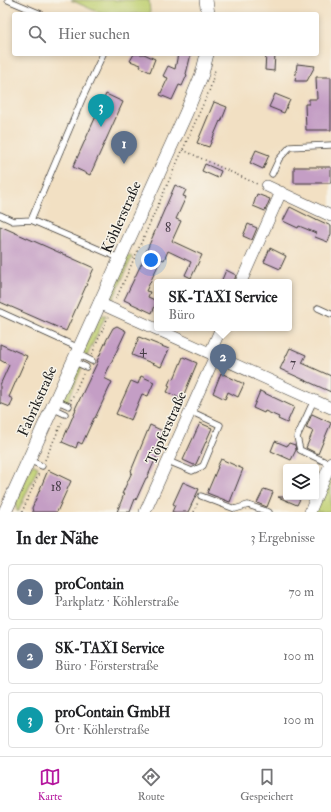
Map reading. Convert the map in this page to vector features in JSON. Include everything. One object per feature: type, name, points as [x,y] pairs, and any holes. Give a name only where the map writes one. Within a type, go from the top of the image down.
[{"type":"street","points":[[206,0],[208,12]]},
{"type":"street","name":"Köhlerstraße","points":[[99,303],[186,113],[202,74],[206,56]]},
{"type":"street","points":[[267,186],[331,216]]},
{"type":"street","points":[[242,279],[281,192]]},
{"type":"street","points":[[99,303],[154,328]]},
{"type":"street","name":"Fabrikstraße","points":[[5,512],[99,303]]},
{"type":"street","points":[[160,331],[331,408]]},
{"type":"street","name":"Töpferstraße","points":[[145,512],[190,410],[220,331]]},
{"type":"street","points":[[310,512],[331,463]]},
{"type":"lane","points":[[8,0],[36,12]]},
{"type":"lane","points":[[31,220],[102,56]]},
{"type":"lane","points":[[272,174],[279,159],[290,147],[331,145]]},
{"type":"lane","points":[[0,215],[12,221],[31,220],[120,258]]},
{"type":"lane","points":[[318,308],[331,314]]},
{"type":"lane","points":[[0,312],[76,354],[92,361]]},
{"type":"lane","points":[[76,354],[86,367]]},
{"type":"lane","points":[[314,400],[297,437],[300,450],[331,463]]},
{"type":"lane","points":[[53,404],[68,406]]},
{"type":"lane","points":[[53,404],[65,414]]},
{"type":"lane","points":[[168,461],[192,471],[203,466],[220,425],[190,410]]},
{"type":"lane","points":[[28,460],[42,466]]},
{"type":"lane","points":[[201,496],[235,509],[248,505],[269,512]]},
{"type":"path","points":[[112,309],[210,89],[215,70]]},
{"type":"path","points":[[183,150],[261,185],[267,186]]},
{"type":"path","points":[[194,512],[201,496]]},
{"type":"green space","points":[[71,0],[149,0],[150,12],[98,12]]},
{"type":"green space","points":[[127,255],[132,257],[112,302],[111,293]]},
{"type":"green space","points":[[102,315],[106,315],[87,356],[82,353],[99,318]]},
{"type":"green space","points":[[76,365],[82,367],[67,403],[61,401]]},
{"type":"green space","points":[[32,464],[38,467],[18,512],[16,502]]},
{"type":"green space","points":[[331,470],[331,512],[312,512],[317,500],[319,500],[319,497]]},
{"type":"building","points":[[133,56],[148,56],[155,59],[150,72],[140,67],[141,65],[130,61]]},
{"type":"building","points":[[178,56],[190,56],[187,75],[182,86],[179,85],[172,100],[160,95],[168,78],[163,76],[168,66],[175,69]]},
{"type":"building","points":[[266,56],[275,56],[274,71],[265,70]]},
{"type":"building","points":[[297,64],[315,66],[307,81],[295,81]]},
{"type":"building","points":[[316,77],[331,77],[331,130],[306,130],[305,104],[309,104],[309,99],[317,99]]},
{"type":"building","points":[[106,94],[123,102],[90,175],[73,167]]},
{"type":"building","points":[[275,94],[290,100],[284,113],[269,107]]},
{"type":"building","points":[[214,102],[227,107],[209,147],[197,143]]},
{"type":"building","points":[[256,150],[269,155],[263,169],[250,163]]},
{"type":"building","points":[[205,164],[221,171],[218,178],[202,171]]},
{"type":"building","points":[[294,167],[331,167],[331,183],[294,183]]},
{"type":"building","points":[[175,185],[186,190],[183,196],[186,197],[176,219],[181,221],[172,241],[202,255],[191,278],[185,275],[191,262],[168,251],[164,260],[161,259],[146,291],[150,292],[148,297],[154,300],[154,308],[152,313],[124,300]]},
{"type":"building","points":[[257,194],[270,199],[265,211],[253,206]]},
{"type":"building","points":[[290,207],[331,226],[331,234],[328,242],[315,237],[316,233],[299,226],[298,228],[283,221]]},
{"type":"building","points":[[248,224],[257,228],[252,240],[243,236]]},
{"type":"building","points":[[0,226],[94,268],[66,331],[0,302]]},
{"type":"building","points":[[270,248],[286,256],[280,269],[264,262]]},
{"type":"building","points":[[226,270],[236,275],[235,279],[222,279]]},
{"type":"building","points":[[117,326],[126,331],[104,378],[112,382],[82,444],[78,442],[76,448],[62,442],[75,409],[107,339],[113,328]]},
{"type":"building","points":[[139,337],[169,349],[161,367],[132,355]]},
{"type":"building","points":[[0,344],[27,356],[9,397],[13,399],[10,407],[0,403],[0,385],[9,365],[0,360]]},
{"type":"building","points":[[290,348],[306,355],[302,363],[331,376],[331,392],[280,369]]},
{"type":"building","points":[[183,357],[197,363],[182,399],[167,392],[170,386],[168,385],[171,378],[174,379]]},
{"type":"building","points":[[221,373],[244,384],[238,397],[228,392],[225,399],[213,393]]},
{"type":"building","points":[[141,376],[154,382],[148,396],[142,394],[131,420],[116,414],[131,381],[138,384]]},
{"type":"building","points":[[260,391],[294,407],[287,423],[278,419],[279,417],[253,408]]},
{"type":"building","points":[[312,414],[331,423],[318,454],[306,448],[313,431],[306,428]]},
{"type":"building","points":[[200,423],[212,428],[196,464],[194,465],[183,460]]},
{"type":"building","points":[[150,425],[167,433],[130,512],[117,512],[124,494],[122,494]]},
{"type":"building","points":[[275,441],[287,446],[289,443],[295,445],[296,450],[291,460],[271,451]]},
{"type":"building","points":[[221,459],[243,469],[230,502],[207,493]]},
{"type":"building","points":[[48,470],[71,481],[57,512],[33,512],[32,508]]},
{"type":"building","points":[[183,482],[199,489],[188,512],[172,512],[175,505],[173,504]]},
{"type":"building","points":[[264,489],[273,492],[267,507],[257,503]]},
{"type":"building","points":[[285,500],[300,500],[297,505]]},
{"type":"place","name":"proContain GmbH","points":[[101,127]]},
{"type":"place","name":"proContain","points":[[124,164]]},
{"type":"place","name":"SK-TAXI Service","points":[[223,377]]}]
